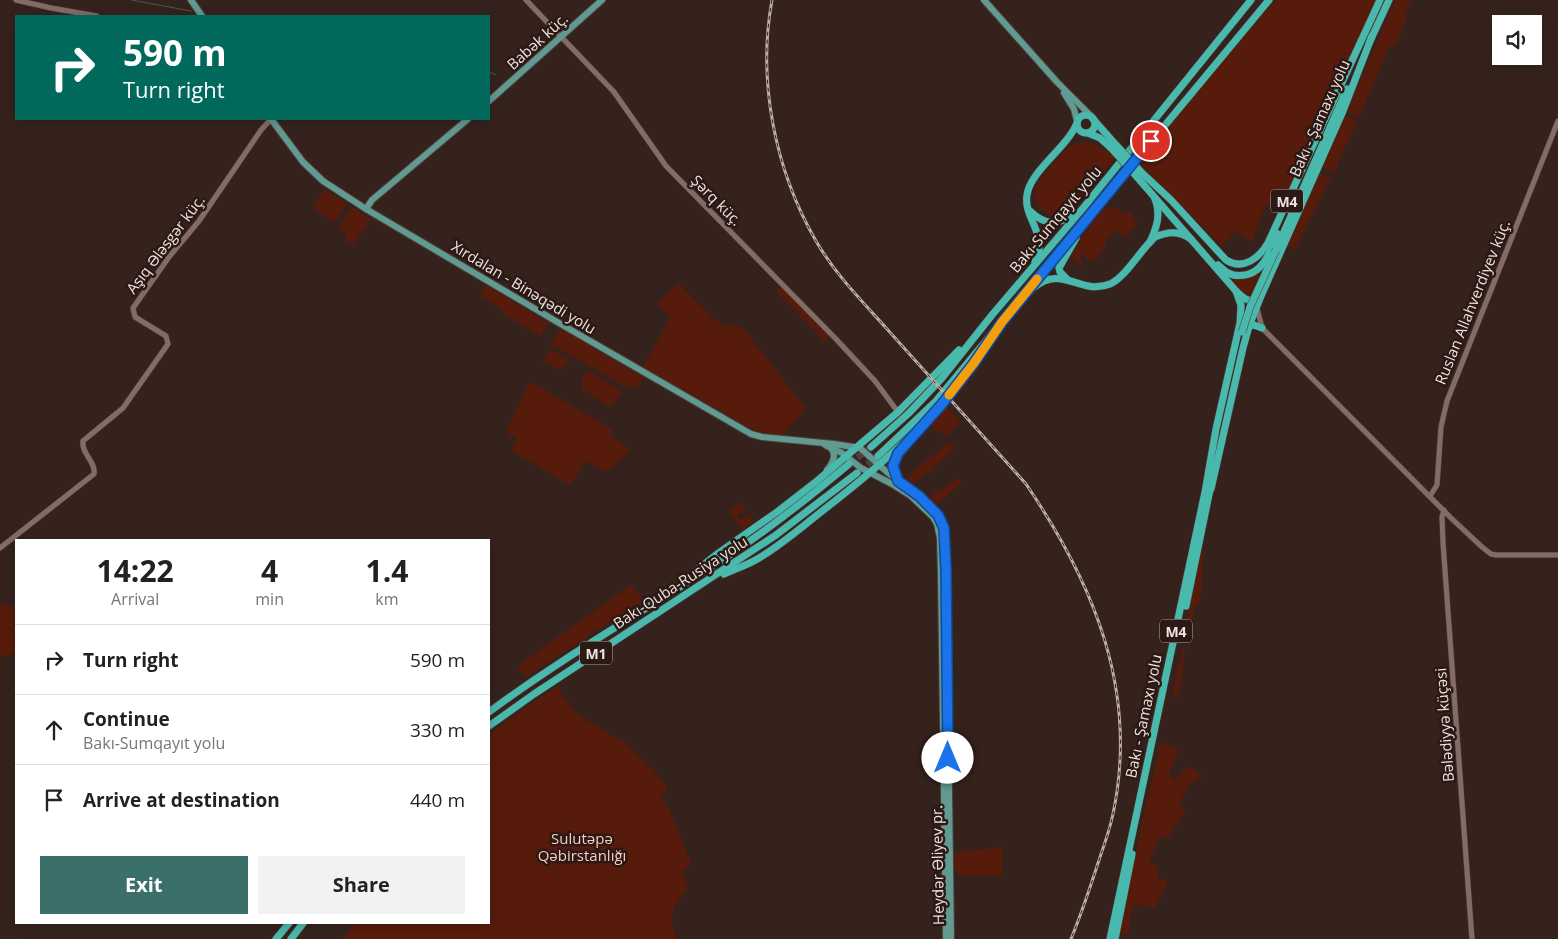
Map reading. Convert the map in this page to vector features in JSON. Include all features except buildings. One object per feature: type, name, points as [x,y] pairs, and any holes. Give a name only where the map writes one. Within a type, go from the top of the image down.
[{"type":"highway","name":"Bakı-Sumqayıt yolu","points":[[871,447],[929,393],[992,315],[1084,207],[1251,0]]},
{"type":"highway","name":"Bakı-Sumqayıt yolu","points":[[878,456],[936,401],[1270,0]]},
{"type":"highway","name":"Bakı - Şamaxı yolu","points":[[1242,264],[1258,256],[1268,242],[1380,0]]},
{"type":"highway","name":"Bakı - Şamaxı yolu","points":[[1209,498],[1222,426],[1247,313],[1388,0]]},
{"type":"highway","name":"Bakı - Şamaxı yolu","points":[[1115,939],[1138,823],[1209,498],[1250,322],[1343,111],[1372,36]]},
{"type":"highway","points":[[1149,189],[1164,202],[1222,268],[1233,275],[1253,273],[1266,261],[1316,150],[1338,110]]},
{"type":"highway","points":[[1030,271],[1036,260],[1039,245],[1038,233],[1026,200],[1029,187],[1074,130],[1080,117],[1085,115],[1092,118],[1114,147],[1139,174],[1171,200],[1222,258],[1234,264],[1254,264],[1264,268],[1267,274],[1266,284]]},
{"type":"highway","points":[[1059,150],[1073,138],[1086,133],[1094,127],[1092,118]]},
{"type":"highway","points":[[1077,122],[1078,128],[1114,147]]},
{"type":"highway","points":[[1139,174],[1149,189],[1236,291],[1250,301],[1259,299]]},
{"type":"highway","points":[[1149,189],[1158,207],[1158,217],[1150,242]]},
{"type":"highway","points":[[1029,210],[1043,221],[1055,223],[1068,219],[1084,207]]},
{"type":"highway","points":[[1070,280],[1060,272],[1060,265],[1096,207]]},
{"type":"highway","points":[[1020,300],[1046,279],[1070,280],[1092,287],[1112,283],[1150,242],[1163,234],[1175,232],[1184,234],[1191,239]]},
{"type":"highway","points":[[1236,291],[1241,305]]},
{"type":"highway","name":"Bakı - Şamaxı yolu","points":[[1110,939],[1204,501],[1216,429],[1240,323],[1241,305]]},
{"type":"highway","points":[[670,593],[718,554],[771,517],[817,481],[898,412],[937,374],[992,315]]},
{"type":"highway","points":[[1240,323],[1246,319],[1262,328]]},
{"type":"highway","points":[[705,582],[760,558],[870,473],[933,414],[974,363],[1002,322]]},
{"type":"highway","name":"Bakı-Quba-Rusiya yolu","points":[[490,711],[528,684],[770,527],[850,464]]},
{"type":"highway","name":"Bakı-Quba-Rusiya yolu","points":[[490,725],[534,694],[776,535],[857,473]]},
{"type":"highway","points":[[276,939],[288,924]]},
{"type":"highway","points":[[291,939],[302,924]]},
{"type":"main road","points":[[191,0],[201,15]]},
{"type":"main road","name":"Babək küç.","points":[[490,100],[602,0]]},
{"type":"main road","points":[[984,0],[1057,82],[1092,118]]},
{"type":"main road","points":[[1057,82],[1071,105],[1077,122]]},
{"type":"main road","name":"Xırdalan - Binəqədi yolu","points":[[272,120],[314,174],[366,209],[742,430],[762,437],[812,441]]},
{"type":"main road","points":[[366,209],[372,200],[467,120]]},
{"type":"main road","points":[[898,481],[893,471],[895,458],[933,414]]},
{"type":"main road","points":[[812,441],[856,446]]},
{"type":"main road","name":"Heydər Əliyev pr.","points":[[812,441],[846,455],[861,468],[885,479],[922,502],[935,520],[940,544],[946,939]]},
{"type":"main road","points":[[817,481],[830,467],[834,459],[833,450],[828,446]]},
{"type":"main road","name":"Heydər Əliyev pr.","points":[[856,446],[940,518],[945,537],[950,939]]},
{"type":"street","points":[[16,0],[91,15]]},
{"type":"street","name":"Şərq küç.","points":[[526,0],[617,97],[662,161],[835,338],[875,381],[898,412]]},
{"type":"street","name":"Aşıq Ələsgər küç.","points":[[0,548],[93,475],[94,467],[84,451],[83,441],[123,408],[168,342],[167,337],[135,317],[133,308],[169,257],[199,221],[270,120]]},
{"type":"street","name":"Ruslan Allahverdiyev küç.","points":[[1430,496],[1437,485],[1440,426],[1447,401],[1558,122]]},
{"type":"street","points":[[1259,299],[1258,314],[1262,328],[1482,548],[1491,554],[1558,556]]},
{"type":"street","points":[[1241,305],[1250,322]]},
{"type":"street","name":"Bələdiyyə küçəsi","points":[[1444,510],[1442,517],[1443,543],[1472,939]]},
{"type":"green space","points":[[1276,0],[1376,0],[1281,209],[1266,204],[1252,242],[1236,231],[1222,246],[1140,164],[1202,84]]},
{"type":"green space","points":[[1395,0],[1411,0],[1404,16],[1407,18],[1395,47],[1390,45],[1359,117],[1347,111]]},
{"type":"green space","points":[[1344,115],[1357,121],[1334,173],[1322,167]]},
{"type":"green space","points":[[1083,142],[1108,151],[1115,158],[1072,210],[1061,215],[1050,216],[1037,205],[1034,190],[1038,182],[1065,150],[1073,144]]},
{"type":"green space","points":[[1320,173],[1331,177],[1295,250],[1287,246]]},
{"type":"green space","points":[[324,190],[347,204],[334,222],[313,208]]},
{"type":"green space","points":[[1113,206],[1123,214],[1130,211],[1137,224],[1125,238],[1116,230],[1104,242],[1107,246],[1092,262],[1083,254],[1080,257],[1083,265],[1081,267],[1070,257],[1077,248],[1075,245],[1104,208]]},
{"type":"green space","points":[[352,207],[371,219],[353,245],[344,239],[347,234],[338,228]]},
{"type":"green space","points":[[1265,265],[1249,297],[1224,273],[1234,277]]},
{"type":"green space","points":[[678,283],[720,324],[742,327],[805,407],[795,422],[789,425],[784,435],[761,433],[754,430],[643,367],[671,317],[657,304]]},
{"type":"green space","points":[[486,285],[548,323],[540,336],[500,312],[502,309],[480,295]]},
{"type":"green space","points":[[781,287],[829,337],[825,342],[776,291]]},
{"type":"green space","points":[[559,330],[563,330],[644,378],[635,387],[626,387],[551,344]]},
{"type":"green space","points":[[550,349],[569,360],[567,365],[564,364],[561,371],[543,361]]},
{"type":"green space","points":[[586,372],[620,390],[621,393],[611,407],[583,390],[581,381]]},
{"type":"green space","points":[[530,381],[613,430],[611,437],[631,450],[607,472],[585,461],[570,485],[512,451],[517,438],[509,435],[508,428]]},
{"type":"green space","points":[[946,405],[961,422],[945,436],[940,430],[937,432],[930,424]]},
{"type":"green space","points":[[949,442],[955,449],[935,466],[930,461],[935,468],[912,484],[907,477]]},
{"type":"green space","points":[[958,477],[962,482],[935,506],[928,499],[936,491],[944,489]]},
{"type":"green space","points":[[741,502],[746,509],[736,516],[740,520],[749,514],[754,522],[743,530],[729,512]]},
{"type":"green space","points":[[1202,547],[1204,548],[1200,604],[1195,605],[1187,644],[1183,639]]},
{"type":"green space","points":[[631,585],[643,600],[526,677],[517,668],[528,658]]},
{"type":"green space","points":[[0,605],[12,605],[15,616],[15,653],[0,658]]},
{"type":"green space","points":[[1182,649],[1185,650],[1179,696],[1174,697],[1175,685]]},
{"type":"green space","name":"Sulutəpə Qəbirstanlığı","points":[[557,686],[572,709],[586,720],[624,742],[652,768],[668,789],[661,797],[669,809],[692,865],[682,870],[688,887],[673,911],[672,923],[677,939],[343,939],[351,926],[348,924],[490,924],[490,733]]},
{"type":"green space","points":[[1161,742],[1179,750],[1169,775],[1176,780],[1189,765],[1201,776],[1190,783],[1179,804],[1186,810],[1169,837],[1160,836],[1149,862],[1158,867],[1158,878],[1168,881],[1155,908],[1133,904],[1128,934],[1119,932],[1140,830]]},
{"type":"green space","points":[[1003,847],[1002,876],[961,876],[953,868],[953,853]]},
{"type":"waterway","points":[[132,0],[191,11]]},
{"type":"waterway","points":[[490,72],[496,75]]},
{"type":"tunnel","points":[[849,464],[871,447]]},
{"type":"tunnel","points":[[859,471],[878,456]]},
{"type":"railway","points":[[772,0],[767,62],[773,124],[780,155],[790,185],[816,241],[849,287],[1026,484],[1072,560],[1105,640],[1115,682],[1120,725],[1120,769],[1109,830],[1071,939]]},
{"type":"slow traffic","points":[[949,395],[1002,322],[1037,279]]},
{"type":"route","points":[[948,758],[944,528],[938,515],[912,490],[898,481],[893,471],[893,462],[898,453],[942,404],[974,363],[1002,322],[1151,141]]}]
